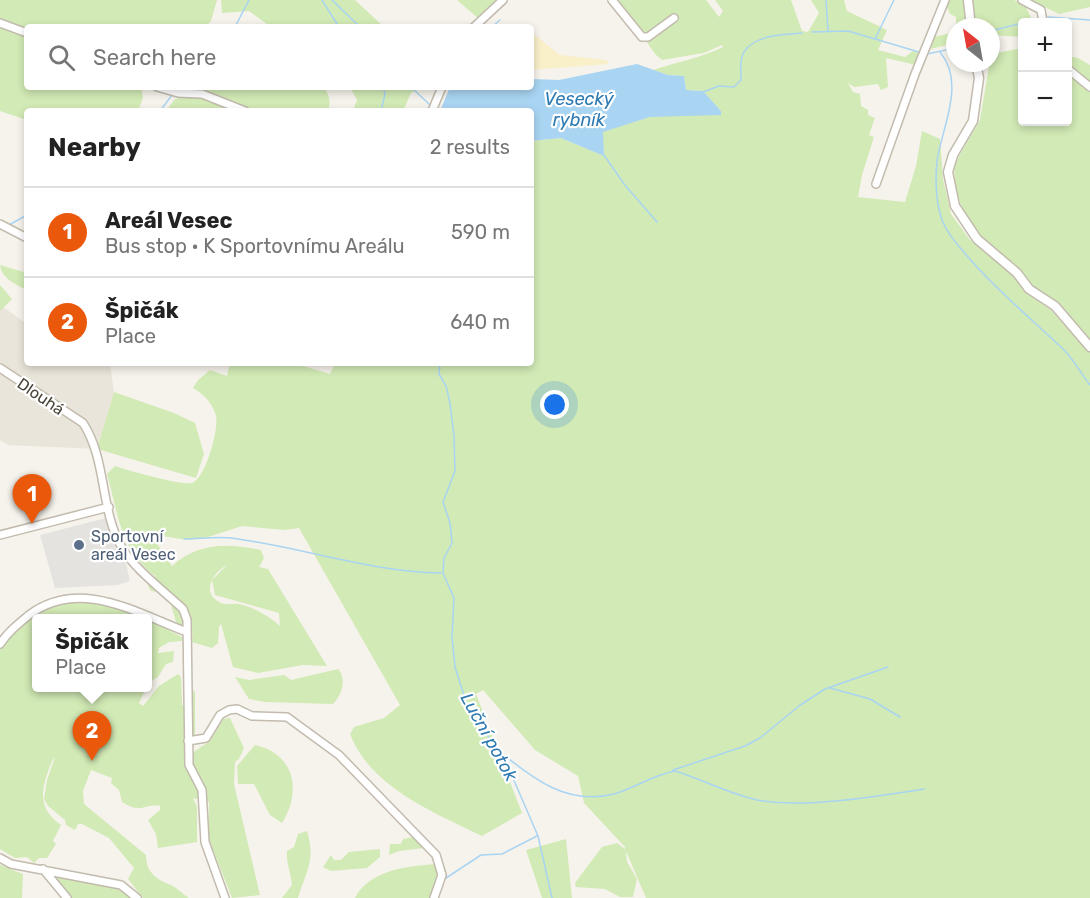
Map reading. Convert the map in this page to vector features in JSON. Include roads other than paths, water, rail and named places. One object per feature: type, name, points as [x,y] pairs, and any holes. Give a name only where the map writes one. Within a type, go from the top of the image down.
[{"type":"street","points":[[477,24],[503,0]]},
{"type":"street","points":[[612,0],[642,37],[648,37],[674,18]]},
{"type":"street","points":[[876,184],[945,0]]},
{"type":"street","points":[[968,0],[970,18]]},
{"type":"street","points":[[1022,0],[1041,10],[1042,18]]},
{"type":"street","points":[[0,23],[24,32]]},
{"type":"street","points":[[978,72],[973,121],[953,154],[948,172],[955,206],[977,239],[1013,269],[1029,289],[1055,306],[1090,347]]},
{"type":"street","points":[[1072,72],[1090,87]]},
{"type":"street","points":[[168,90],[202,94],[237,108]]},
{"type":"street","points":[[433,108],[441,90]]},
{"type":"street","points":[[0,224],[24,236]]},
{"type":"street","name":"Dlouhá","points":[[0,368],[83,423],[90,435],[98,460],[109,507]]},
{"type":"street","points":[[0,535],[109,507],[115,535],[122,549],[183,609],[187,632],[189,765],[202,790],[205,842],[225,898]]},
{"type":"street","points":[[0,644],[13,627],[40,607],[69,597],[108,600],[143,614]]},
{"type":"street","points":[[152,618],[187,632]]},
{"type":"street","points":[[188,741],[206,738],[220,715],[229,710],[237,709],[252,716],[287,717],[339,756],[436,855],[442,875],[434,898]]},
{"type":"street","points":[[0,858],[11,864],[121,885],[136,898]]},
{"type":"street","points":[[43,869],[67,898]]},
{"type":"water","name":"Vesecký rybník","points":[[637,64],[668,75],[684,76],[686,90],[703,91],[721,111],[721,115],[650,117],[603,132],[604,156],[561,138],[534,141],[534,108],[441,108],[449,90],[534,90],[534,79],[559,80]]},
{"type":"waterway","points":[[237,24],[249,0]]},
{"type":"waterway","name":"Luční potok","points":[[322,0],[337,24]]},
{"type":"waterway","points":[[332,0],[357,24]]},
{"type":"waterway","points":[[826,0],[828,31]]},
{"type":"waterway","points":[[875,39],[894,0]]},
{"type":"waterway","points":[[1048,17],[1090,20]]},
{"type":"waterway","points":[[495,24],[500,20]]},
{"type":"waterway","points":[[1000,29],[1018,24]]},
{"type":"waterway","points":[[812,32],[848,31],[919,52]]},
{"type":"waterway","points":[[703,92],[719,86],[734,87],[741,80],[742,55],[755,42],[770,36],[802,33]]},
{"type":"waterway","points":[[927,54],[946,50]]},
{"type":"waterway","points":[[940,52],[948,64],[952,91],[936,168],[937,199],[944,225],[979,270],[1066,352],[1090,385]]},
{"type":"waterway","name":"Luční potok","points":[[382,108],[384,90]]},
{"type":"waterway","points":[[414,90],[430,105]]},
{"type":"waterway","points":[[162,108],[172,95]]},
{"type":"waterway","points":[[604,155],[624,184],[657,222]]},
{"type":"waterway","points":[[9,225],[24,217]]},
{"type":"waterway","name":"Luční potok","points":[[440,366],[439,374],[446,386],[450,403],[454,436],[455,471],[443,502],[450,523],[452,543],[444,558],[443,573],[454,598],[452,637],[455,667],[467,705],[506,762],[538,836],[552,898]]},
{"type":"waterway","points":[[184,539],[231,538],[362,564],[414,572],[441,573]]},
{"type":"waterway","points":[[673,770],[745,746],[760,738],[799,706],[825,689],[888,667]]},
{"type":"waterway","points":[[830,688],[870,699],[900,717]]},
{"type":"waterway","points":[[499,751],[552,788],[581,796],[597,797],[614,794],[659,775],[675,771],[743,796],[771,802],[838,801],[924,789]]},
{"type":"waterway","points":[[443,880],[481,855],[502,854],[537,836]]},
{"type":"place","name":"Areál Vesec","points":[[32,524]]},
{"type":"place","name":"Sportovní areál Vesec","points":[[79,545]]},
{"type":"place","name":"Špičák","points":[[92,761]]}]
